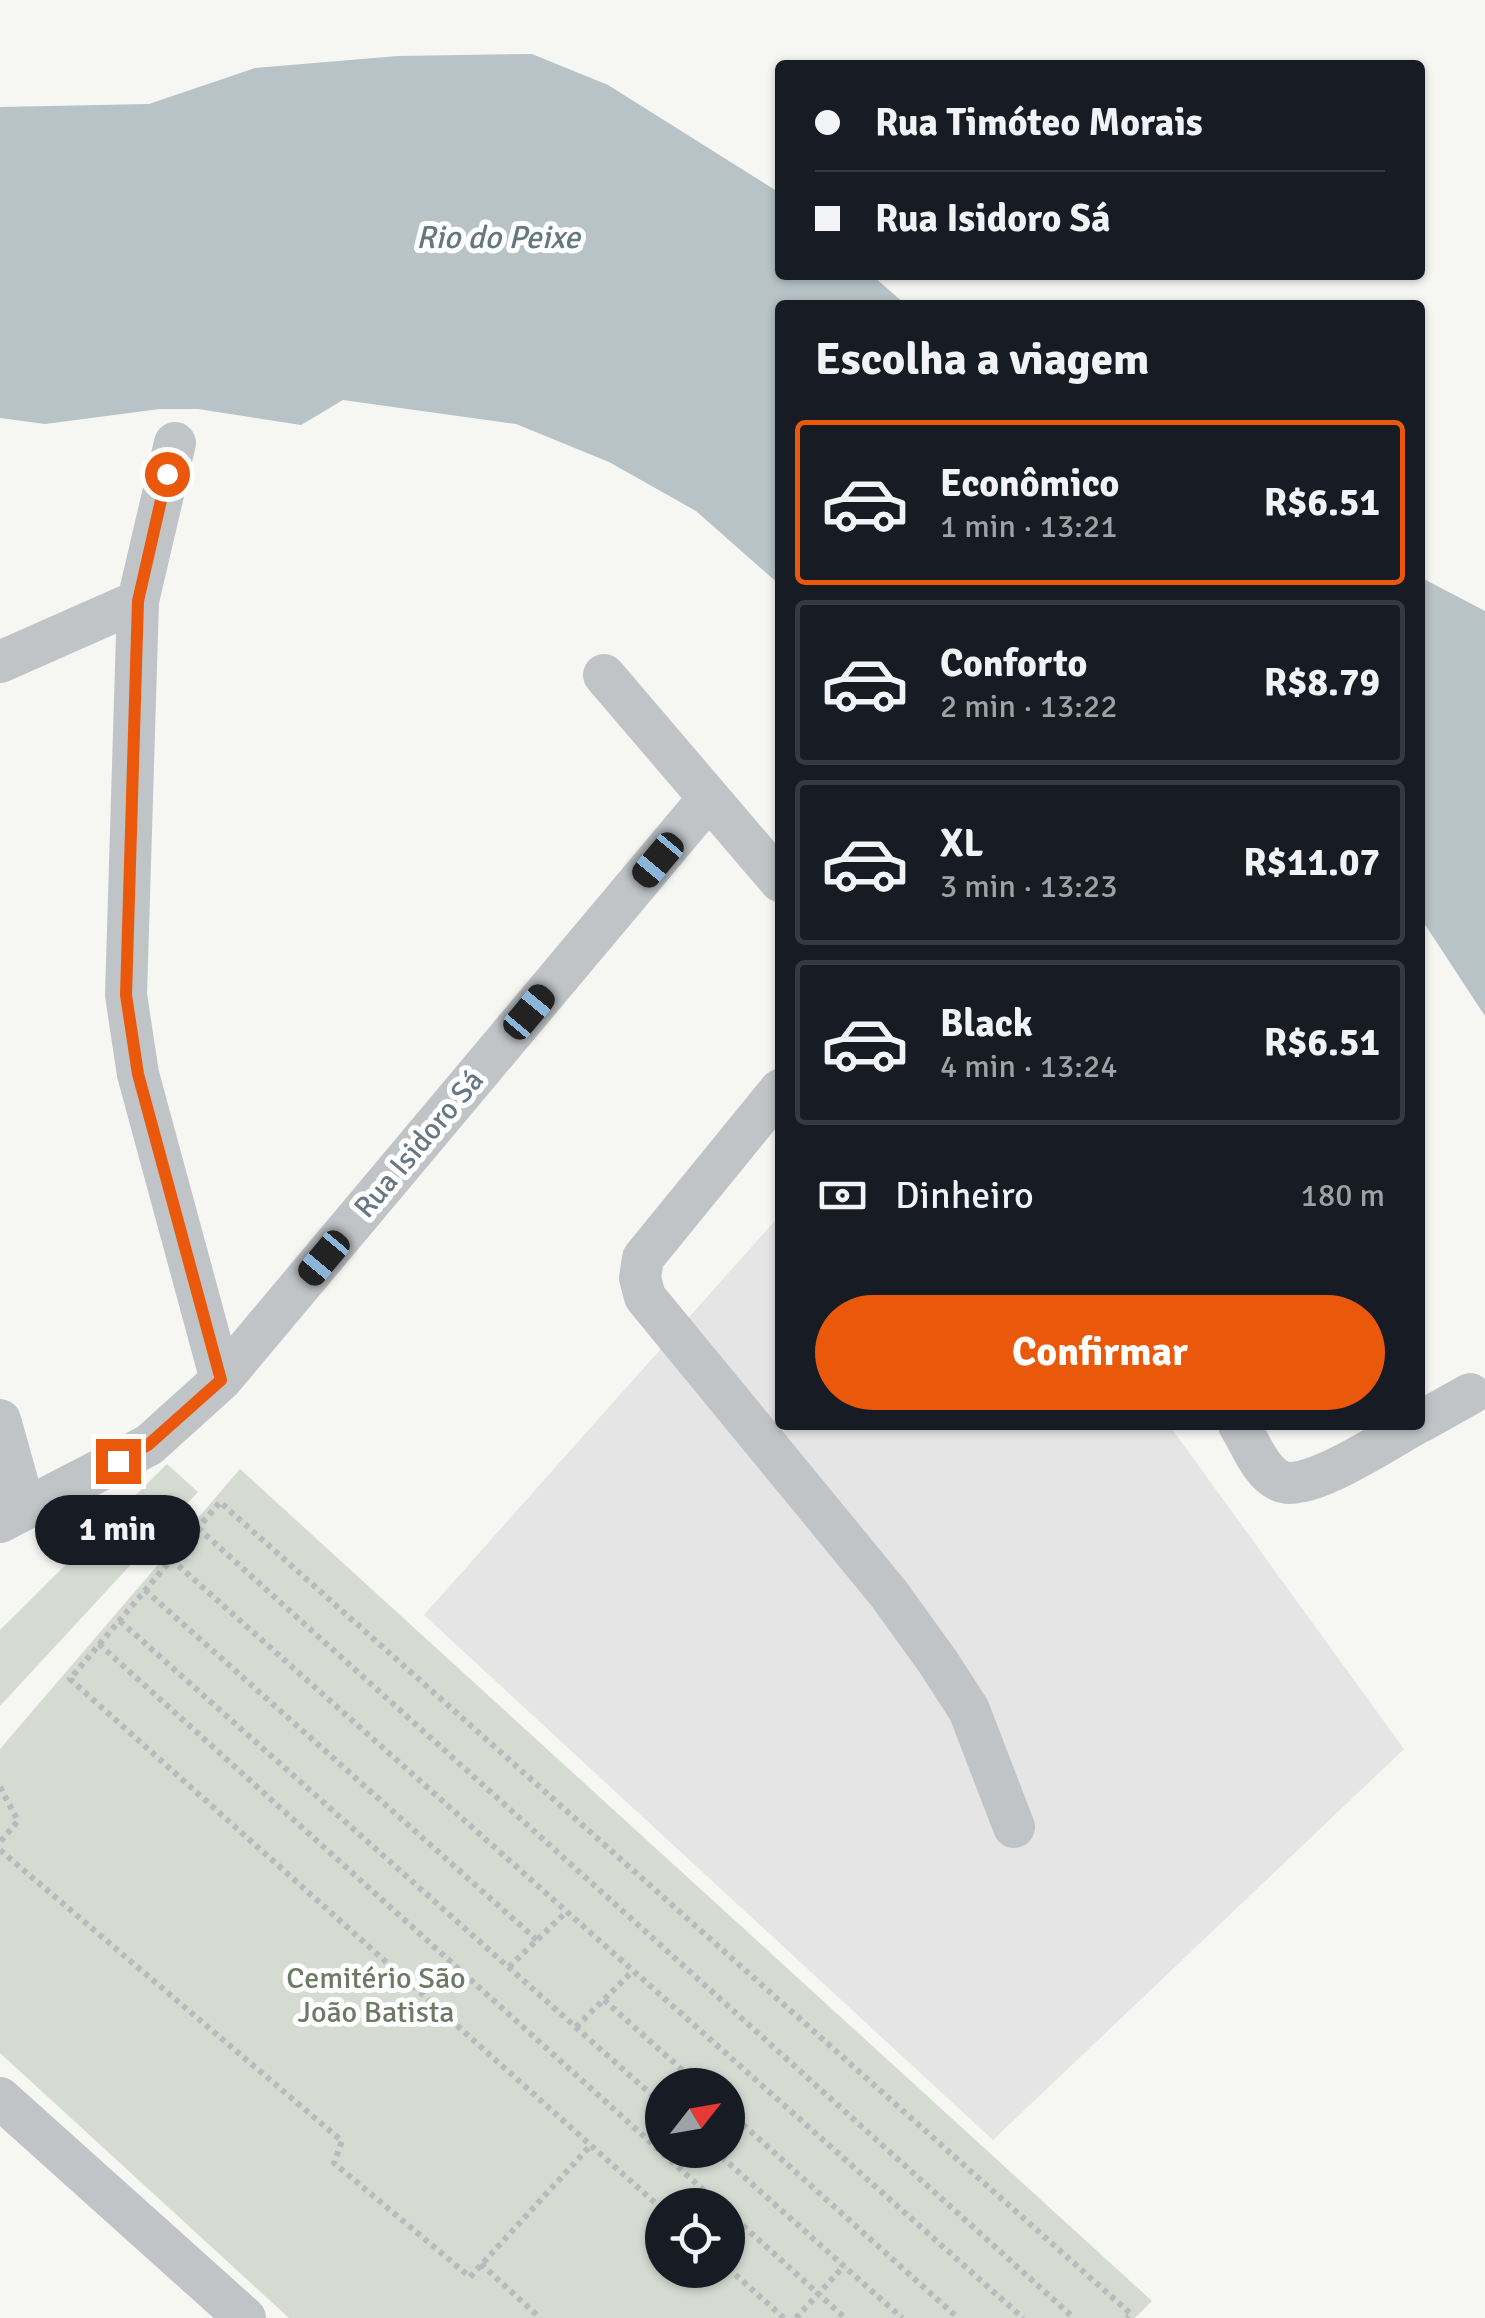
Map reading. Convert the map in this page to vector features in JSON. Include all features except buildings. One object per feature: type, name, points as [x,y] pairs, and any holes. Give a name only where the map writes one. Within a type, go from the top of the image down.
[{"type":"street","points":[[174,443],[138,601],[126,995],[138,1074],[221,1380]]},
{"type":"street","points":[[0,662],[138,601]]},
{"type":"street","points":[[604,674],[775,875]]},
{"type":"street","name":"Rua Isidoro Sá","points":[[12,1515],[148,1445],[221,1380],[709,798]]},
{"type":"street","points":[[775,1096],[642,1258],[640,1278],[646,1298],[889,1594],[938,1662],[969,1710],[1014,1827]]},
{"type":"street","points":[[1425,1419],[1470,1394]]},
{"type":"street","points":[[0,1420],[12,1515]]},
{"type":"street","points":[[1241,1430],[1268,1472],[1282,1483],[1304,1482],[1324,1474],[1404,1430]]},
{"type":"street","points":[[0,2098],[246,2318]]},
{"type":"path","points":[[645,2194],[70,1679],[220,1502],[1132,2314],[1127,2318]]},
{"type":"path","points":[[198,1528],[1074,2318]]},
{"type":"path","points":[[171,1559],[1023,2318]]},
{"type":"path","points":[[145,1590],[537,1940]]},
{"type":"path","points":[[120,1620],[645,2089]]},
{"type":"path","points":[[99,1644],[701,2188]]},
{"type":"path","points":[[0,1786],[18,1821],[0,1846],[342,2141],[334,2163],[470,2277],[590,2145]]},
{"type":"path","points":[[510,1968],[566,1912]]},
{"type":"path","points":[[576,2027],[633,1971]]},
{"type":"path","points":[[604,2000],[680,2068]]},
{"type":"path","points":[[745,2125],[958,2318]]},
{"type":"path","points":[[734,2168],[902,2318]]},
{"type":"path","points":[[745,2227],[845,2318]]},
{"type":"path","points":[[480,2264],[540,2318]]},
{"type":"path","points":[[796,2318],[844,2266]]},
{"type":"path","points":[[745,2283],[784,2318]]},
{"type":"shaded area","points":[[775,1221],[775,1430],[1173,1430],[1404,1749],[993,2140],[424,1615]]},
{"type":"green space","points":[[167,1464],[198,1492],[0,1706],[0,1630]]},
{"type":"green space","name":"Cemitério São João Batista","points":[[240,1469],[1152,2301],[1135,2318],[289,2318],[0,2053],[0,1749]]},
{"type":"water","name":"Rio do Peixe","points":[[532,54],[608,85],[775,190],[775,280],[878,280],[900,300],[775,300],[775,581],[696,511],[609,462],[516,424],[343,400],[301,425],[198,409],[160,409],[45,424],[0,418],[0,107],[149,104],[255,68],[398,56]]},
{"type":"water","points":[[1425,580],[1485,611],[1485,1016],[1425,925]]},
{"type":"route","points":[[118,1461],[148,1445],[221,1380],[138,1074],[126,995],[125,926],[138,601],[167,474]]}]
